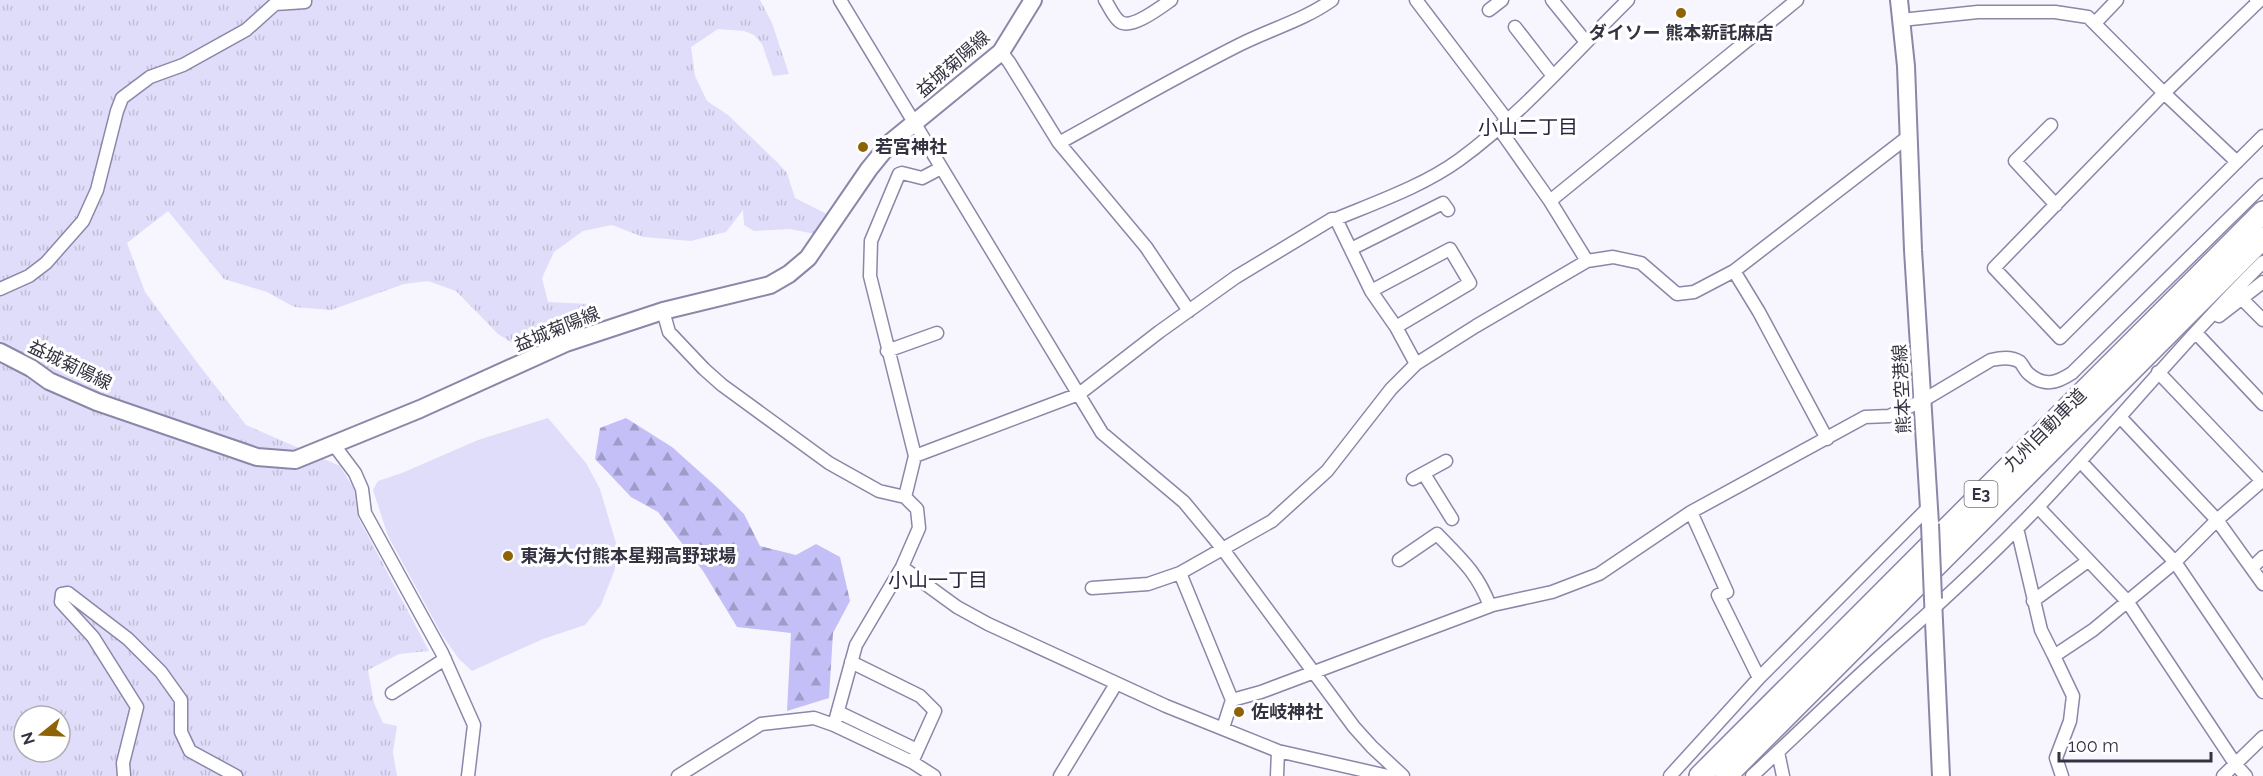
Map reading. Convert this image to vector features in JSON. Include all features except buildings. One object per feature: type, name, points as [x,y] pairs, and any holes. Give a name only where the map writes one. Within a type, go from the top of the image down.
[{"type":"highway","name":"九州自動車道","points":[[1700,776],[2263,212]]},
{"type":"highway","name":"九州自動車道","points":[[1726,776],[2263,238]]},
{"type":"main road","name":"益城菊陽線","points":[[0,352],[31,368],[49,381],[89,399],[257,457],[295,460],[454,395],[566,343],[663,311],[770,285],[789,274],[808,258],[891,141],[1001,52],[1033,0]]},
{"type":"main road","name":"熊本空港線","points":[[1899,0],[1909,136],[1941,776]]},
{"type":"street","points":[[0,289],[29,276],[46,263],[83,220],[97,190],[122,98],[150,77],[183,65],[246,30],[275,4],[305,2],[305,0]]},
{"type":"street","points":[[840,0],[1102,433],[1184,502],[1222,548],[1360,734],[1403,776]]},
{"type":"street","points":[[1105,0],[1120,22],[1127,24],[1138,21],[1171,0]]},
{"type":"street","points":[[1059,143],[1182,75],[1244,43],[1308,15],[1332,0]]},
{"type":"street","points":[[1416,0],[1502,124],[1587,261]]},
{"type":"street","points":[[1489,10],[1502,0]]},
{"type":"street","points":[[1552,0],[1586,42]]},
{"type":"street","points":[[915,456],[1079,394],[1236,277],[1332,219],[1399,193],[1457,161],[1502,124],[1553,76],[1628,0]]},
{"type":"street","points":[[1550,201],[1797,0]]},
{"type":"street","points":[[2095,23],[2117,0]]},
{"type":"street","points":[[2256,0],[2258,2],[2164,93],[1994,268],[2060,338],[2263,136]]},
{"type":"street","points":[[1901,20],[1978,12],[2055,12],[2088,17],[2237,162]]},
{"type":"street","points":[[1515,27],[1553,76]]},
{"type":"street","points":[[1001,52],[1059,143],[1146,247],[1189,310]]},
{"type":"street","points":[[2051,125],[2015,162],[2056,204]]},
{"type":"street","points":[[1092,588],[1148,584],[1180,573],[1272,521],[1327,471],[1391,388],[1416,364],[1587,261],[1613,257],[1641,263],[1677,294],[1695,292],[1734,271],[1909,136]]},
{"type":"street","points":[[905,497],[915,456],[870,276],[871,241],[899,174],[922,178],[941,168]]},
{"type":"street","points":[[1232,700],[1261,692],[1490,606],[1552,592],[1599,574],[1691,512],[1864,417],[1889,416],[1922,401],[1984,364],[2003,357],[2020,362],[2028,373],[2043,383],[2060,382],[2072,373],[2263,184]]},
{"type":"street","points":[[1351,249],[1443,203]]},
{"type":"street","points":[[1336,219],[1371,291],[1396,327],[1416,364]]},
{"type":"street","points":[[1371,291],[1450,249],[1470,283],[1396,327]]},
{"type":"street","points":[[1752,776],[2038,507],[2121,418],[2158,372],[2197,334],[2263,262]]},
{"type":"street","points":[[1734,271],[1759,312],[1827,439]]},
{"type":"street","points":[[2197,334],[2263,282]]},
{"type":"street","points":[[2242,299],[2263,320]]},
{"type":"street","points":[[663,311],[669,332],[722,385],[829,463],[879,491],[905,497],[917,509],[919,528],[902,567],[856,645],[834,725]]},
{"type":"street","points":[[887,351],[937,333]]},
{"type":"street","points":[[2197,334],[2263,404]]},
{"type":"street","points":[[2054,656],[2093,630],[2175,562],[2217,520],[2263,480],[2158,372]]},
{"type":"street","points":[[2121,418],[2217,520],[2263,584]]},
{"type":"street","points":[[334,445],[355,473],[362,489],[365,513],[445,659],[474,725],[468,776]]},
{"type":"street","points":[[1446,461],[1419,477],[1452,519]]},
{"type":"street","points":[[2080,461],[2175,562],[2262,686]]},
{"type":"street","points":[[1670,776],[1759,678],[1929,507]]},
{"type":"street","points":[[2038,507],[2127,601],[2236,765],[2246,776]]},
{"type":"street","points":[[1691,512],[1727,592],[1718,595],[1759,678]]},
{"type":"street","points":[[2017,528],[2041,630],[2073,696],[2070,722],[2055,758],[2061,776]]},
{"type":"street","points":[[1399,560],[1437,534],[1468,564],[1484,590],[1490,606]]},
{"type":"street","points":[[2252,568],[2263,557]]},
{"type":"street","points":[[2033,601],[2088,561]]},
{"type":"street","points":[[902,567],[957,607],[1116,684],[1278,751],[1388,776]]},
{"type":"street","points":[[1180,573],[1232,700],[1223,728]]},
{"type":"street","points":[[124,776],[123,763],[137,707],[93,637],[61,602],[62,594],[68,593],[128,639],[161,672],[181,700],[181,732],[190,752],[236,776]]},
{"type":"street","points":[[392,693],[445,659]]},
{"type":"street","points":[[851,662],[920,696],[935,711],[914,756]]},
{"type":"street","points":[[1060,776],[1116,684]]},
{"type":"street","points":[[838,712],[914,756],[934,776]]},
{"type":"street","points":[[678,776],[761,724],[814,718],[914,756]]},
{"type":"street","points":[[2223,776],[2263,737]]},
{"type":"street","points":[[1277,776],[1278,751]]},
{"type":"street","points":[[1778,752],[1783,776]]},
{"type":"green space","points":[[0,0],[760,0],[772,23],[789,74],[773,76],[762,44],[754,35],[744,31],[718,29],[691,47],[695,76],[707,101],[728,115],[787,173],[795,198],[829,215],[820,235],[790,229],[754,231],[744,225],[743,210],[726,232],[691,241],[643,237],[612,225],[583,231],[554,252],[542,278],[548,302],[590,304],[587,322],[535,351],[519,347],[498,334],[456,291],[428,281],[404,284],[331,310],[294,307],[267,292],[224,279],[168,211],[127,243],[145,292],[246,425],[340,466],[354,489],[358,517],[429,651],[399,654],[368,670],[374,703],[383,723],[397,726],[393,752],[397,776],[0,776]]},
{"type":"green space","name":"東海大付熊本星翔高野球場","points":[[548,418],[586,463],[600,489],[616,543],[615,569],[601,605],[585,625],[543,639],[472,671],[459,659],[442,635],[388,536],[373,490],[378,481],[478,440]]},
{"type":"green space","points":[[626,418],[672,447],[720,490],[744,514],[760,546],[796,555],[816,544],[840,557],[850,601],[833,633],[829,698],[787,711],[791,633],[737,627],[703,571],[658,512],[631,497],[595,459],[600,428]]},
{"type":"place","name":"ダイソー 熊本新託麻店","points":[[1681,13]]},
{"type":"place","name":"若宮神社","points":[[863,147]]},
{"type":"place","name":"東海大付熊本星翔高野球場","points":[[508,556]]},
{"type":"place","name":"佐岐神社","points":[[1239,712]]},
{"type":"district","name":"小山二丁目","points":[[1528,127]]},
{"type":"district","name":"小山一丁目","points":[[938,580]]}]
